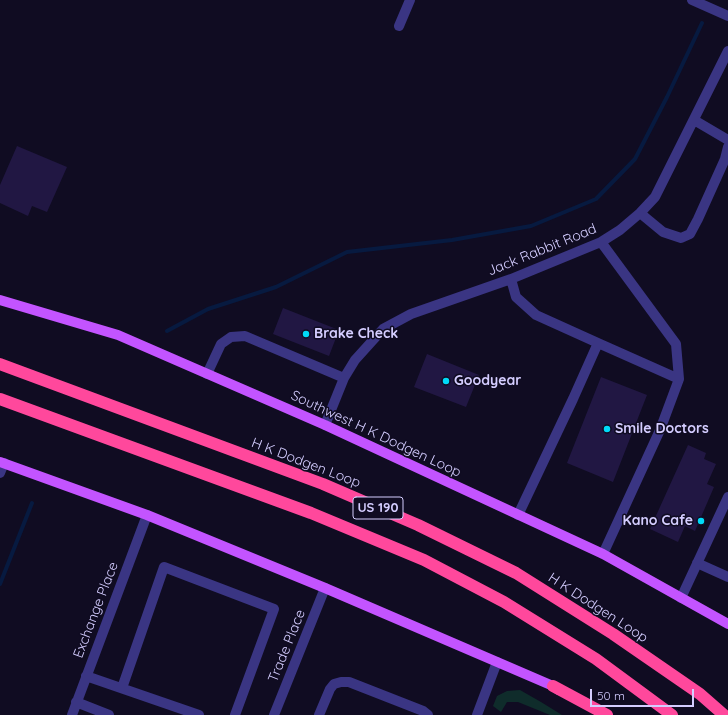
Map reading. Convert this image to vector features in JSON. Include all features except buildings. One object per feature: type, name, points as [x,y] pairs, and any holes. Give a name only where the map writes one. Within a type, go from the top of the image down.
[{"type":"highway","name":"H K Dodgen Loop","points":[[0,364],[323,484],[474,552],[516,573],[613,634],[700,694],[724,715]]},
{"type":"highway","name":"US 190","points":[[0,399],[310,512],[424,560],[504,602],[596,659],[672,715]]},
{"type":"highway","points":[[553,686],[607,715]]},
{"type":"main road","name":"Southwest H K Dodgen Loop","points":[[0,300],[118,335],[325,425],[603,554],[728,624]]},
{"type":"main road","points":[[2,462],[147,515],[325,588],[553,686],[593,715]]},
{"type":"street","points":[[398,26],[410,0]]},
{"type":"street","points":[[692,0],[728,16]]},
{"type":"street","name":"Jack Rabbit Road","points":[[325,425],[344,378],[356,360],[383,329],[411,314],[511,279],[601,242],[620,230],[640,213],[655,197],[728,51]]},
{"type":"street","points":[[694,120],[728,140]]},
{"type":"street","points":[[640,213],[663,232],[681,238],[690,234],[725,159],[728,147]]},
{"type":"street","points":[[601,242],[676,344],[679,379],[660,430],[603,554]]},
{"type":"street","points":[[511,279],[516,297],[536,315],[679,379]]},
{"type":"street","points":[[207,374],[222,344],[231,337],[245,336],[344,378]]},
{"type":"street","points":[[518,515],[574,399],[598,343]]},
{"type":"street","points":[[0,473],[2,462]]},
{"type":"street","points":[[681,598],[728,498]]},
{"type":"street","name":"Exchange Place","points":[[72,715],[147,515]]},
{"type":"street","points":[[697,563],[728,577]]},
{"type":"street","points":[[122,688],[164,567],[274,609],[235,715]]},
{"type":"street","name":"Trade Place","points":[[274,715],[325,588]]},
{"type":"street","points":[[481,714],[497,662]]},
{"type":"street","points":[[86,676],[199,715]]},
{"type":"street","points":[[319,715],[330,689],[334,684],[349,682],[423,711],[428,715]]},
{"type":"street","points":[[76,702],[109,715]]},
{"type":"green space","points":[[520,690],[562,715],[550,715],[518,702],[507,702],[501,712],[493,706],[497,696],[507,691]]},
{"type":"waterway","points":[[167,331],[208,309],[276,287],[347,252],[452,240],[531,226],[596,199],[635,159],[667,97],[702,23]]},
{"type":"waterway","points":[[0,584],[32,503]]},
{"type":"place","name":"Brake Check","points":[[306,334]]},
{"type":"place","name":"Goodyear","points":[[446,381]]},
{"type":"place","name":"Smile Doctors","points":[[607,429]]},
{"type":"place","name":"Kano Cafe","points":[[701,521]]}]
